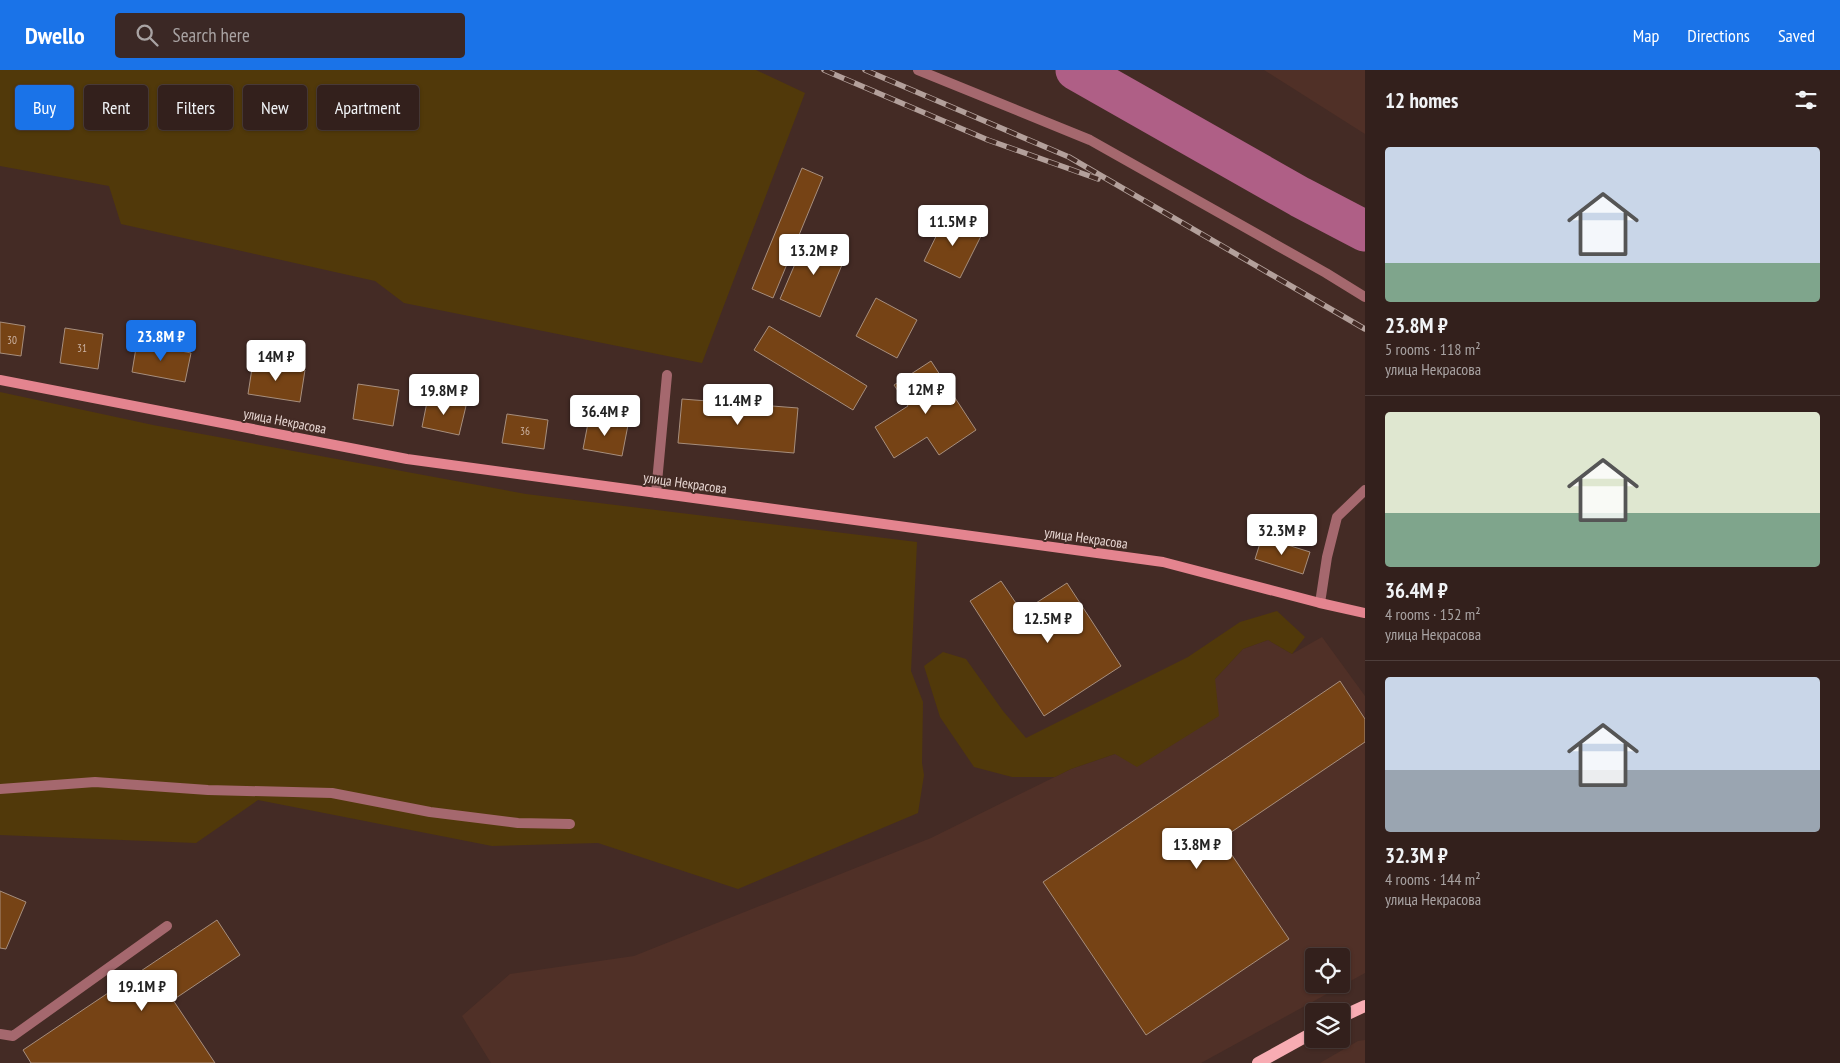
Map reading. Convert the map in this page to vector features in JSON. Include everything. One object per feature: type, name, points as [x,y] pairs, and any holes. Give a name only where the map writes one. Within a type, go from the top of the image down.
[{"type":"main road","points":[[1350,1013],[1365,1006]]},
{"type":"main road","points":[[1258,1063],[1305,1037]]},
{"type":"street","points":[[918,70],[1090,140],[1326,273],[1365,297]]},
{"type":"street","points":[[656,493],[667,375]]},
{"type":"street","name":"улица Некрасова","points":[[0,380],[407,459],[1163,562],[1365,613]]},
{"type":"street","points":[[1320,603],[1327,557],[1336,517],[1365,490]]},
{"type":"street","points":[[0,789],[95,782],[208,790],[332,793],[460,816],[518,823],[570,824]]},
{"type":"street","points":[[0,1034],[13,1036],[167,926]]},
{"type":"shaded area","points":[[0,70],[756,70],[805,93],[702,363],[404,303],[375,281],[121,224],[109,186],[0,166]]},
{"type":"shaded area","points":[[1264,70],[1365,70],[1365,134]]},
{"type":"shaded area","points":[[0,392],[153,425],[526,494],[917,542],[911,671],[923,702],[922,763],[924,775],[918,813],[738,889],[598,843],[492,846],[258,800],[196,843],[0,835]]},
{"type":"shaded area","points":[[1277,611],[1305,637],[1292,654],[1268,640],[1243,649],[1215,679],[1219,716],[1137,767],[1115,754],[1071,769],[1055,777],[1012,777],[974,767],[940,717],[924,666],[943,652],[966,659],[1003,711],[1026,738],[1188,657],[1240,622]]},
{"type":"shaded area","points":[[1322,637],[1365,696],[1365,973],[1350,981],[1350,948],[1305,948],[1305,993],[1329,993],[1310,1003],[1305,1003],[1305,1006],[1201,1063],[491,1063],[462,1016],[510,974],[634,956],[931,838],[1071,769],[1115,754],[1215,679],[1243,649],[1268,640],[1292,654]]},
{"type":"shaded area","points":[[1365,1040],[1365,1063],[1320,1063],[1346,1048],[1350,1048],[1350,1046],[1358,1041]]},
{"type":"building","points":[[802,168],[823,177],[773,298],[752,289]]},
{"type":"building","points":[[946,216],[982,234],[960,278],[924,261]]},
{"type":"building","points":[[807,236],[847,253],[820,317],[780,299]]},
{"type":"building","points":[[876,298],[917,320],[897,358],[856,336]]},
{"type":"building","points":[[0,322],[25,326],[21,356],[0,353]]},
{"type":"building","points":[[769,326],[867,386],[853,410],[754,350]]},
{"type":"building","points":[[65,328],[103,334],[98,369],[60,363]]},
{"type":"building","points":[[137,342],[191,353],[185,382],[132,372]]},
{"type":"building","points":[[931,361],[976,430],[939,455],[927,437],[894,458],[875,427],[908,406],[894,385]]},
{"type":"building","points":[[253,362],[305,370],[300,402],[248,394]]},
{"type":"building","points":[[358,384],[399,390],[393,426],[353,419]]},
{"type":"building","points":[[428,397],[466,406],[459,435],[422,427]]},
{"type":"building","points":[[682,399],[798,408],[794,453],[678,443]]},
{"type":"building","points":[[507,414],[548,420],[544,449],[502,443]]},
{"type":"building","points":[[589,418],[628,425],[622,456],[583,449]]},
{"type":"building","points":[[1262,537],[1310,552],[1303,574],[1255,559]]},
{"type":"building","points":[[1001,581],[1022,612],[1067,583],[1121,666],[1044,716],[970,601]]},
{"type":"building","points":[[1340,681],[1365,719],[1365,742],[1221,839],[1289,939],[1146,1035],[1043,882]]},
{"type":"building","points":[[0,891],[26,902],[6,949],[0,948]]},
{"type":"building","points":[[217,920],[240,955],[173,1000],[215,1063],[31,1063],[23,1050]]},
{"type":"waterway","points":[[1076,70],[1300,197],[1365,231]]},
{"type":"railway","points":[[824,70],[988,140],[1098,179]]},
{"type":"railway","points":[[865,70],[1069,157],[1365,329]]}]
